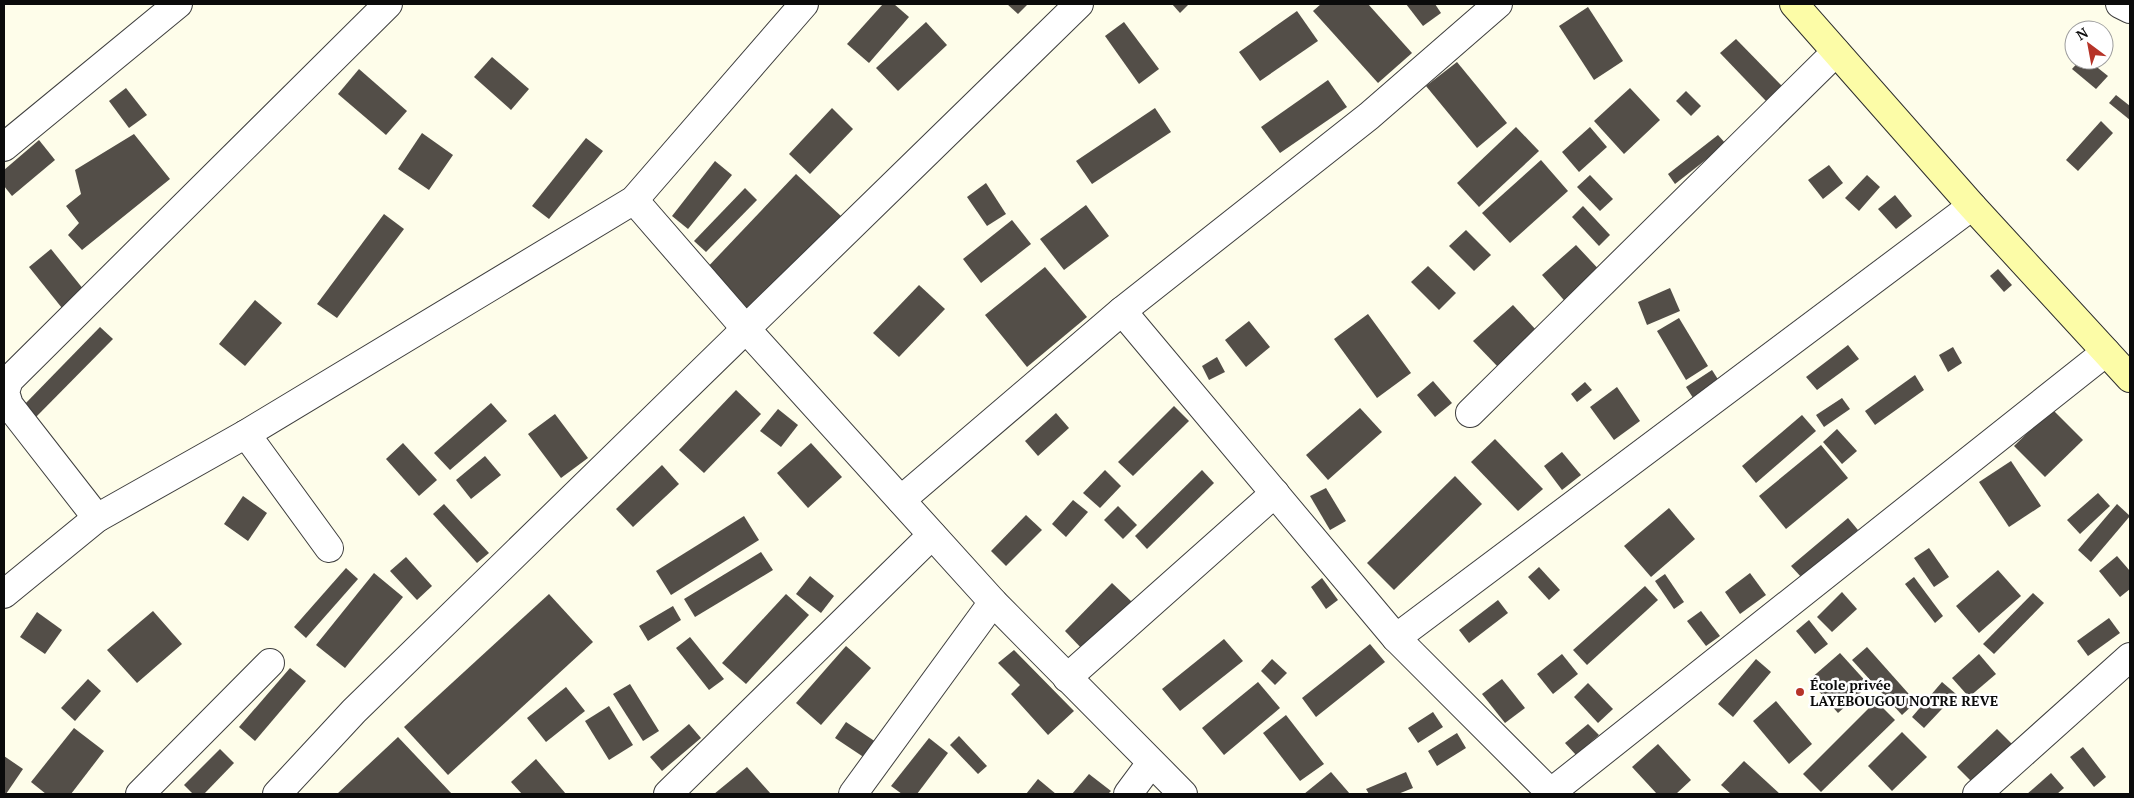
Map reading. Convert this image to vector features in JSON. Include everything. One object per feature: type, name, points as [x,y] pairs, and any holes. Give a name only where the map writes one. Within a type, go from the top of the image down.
[{"type":"main road","points":[[1794,4],[1972,206],[2130,378]]},
{"type":"street","points":[[4,147],[178,4]]},
{"type":"street","points":[[97,518],[9,404],[5,392],[9,380],[388,4]]},
{"type":"street","points":[[4,594],[97,518],[246,434],[634,200],[804,4]]},
{"type":"street","points":[[276,794],[354,711],[1079,4]]},
{"type":"street","points":[[901,500],[1122,311],[1369,116],[1498,4]]},
{"type":"street","points":[[2120,4],[2130,9]]},
{"type":"street","points":[[1470,413],[1836,52]]},
{"type":"street","points":[[634,200],[746,329],[993,602],[1151,764],[1183,794]]},
{"type":"street","points":[[1396,638],[1972,206]]},
{"type":"street","points":[[1122,311],[1396,638],[1551,794],[2106,352]]},
{"type":"street","points":[[246,434],[329,548]]},
{"type":"street","points":[[1067,678],[1275,493]]},
{"type":"street","points":[[668,794],[932,535]]},
{"type":"street","points":[[853,794],[993,602]]},
{"type":"street","points":[[1977,794],[2130,657]]},
{"type":"street","points":[[140,794],[270,663]]},
{"type":"street","points":[[1128,794],[1151,764]]},
{"type":"building","points":[[883,4],[894,4],[909,17],[869,63],[847,44]]},
{"type":"building","points":[[1007,4],[1028,4],[1018,14]]},
{"type":"building","points":[[1172,4],[1189,4],[1180,13]]},
{"type":"building","points":[[1321,4],[1368,4],[1412,53],[1378,83],[1313,11]]},
{"type":"building","points":[[1406,4],[1435,4],[1441,13],[1423,26]]},
{"type":"building","points":[[1588,7],[1623,61],[1594,80],[1559,26]]},
{"type":"building","points":[[1297,11],[1318,41],[1260,81],[1239,52]]},
{"type":"building","points":[[926,22],[947,45],[898,91],[876,68]]},
{"type":"building","points":[[1124,22],[1159,69],[1139,84],[1105,36]]},
{"type":"building","points":[[1736,39],[1782,86],[1766,101],[1720,53]]},
{"type":"building","points":[[492,57],[529,89],[511,110],[474,77]]},
{"type":"building","points":[[1457,62],[1507,123],[1477,148],[1426,86]]},
{"type":"building","points":[[359,69],[407,111],[386,135],[338,94]]},
{"type":"building","points":[[2073,70],[2100,70],[2108,76],[2096,89]]},
{"type":"building","points":[[1328,80],[1347,107],[1280,153],[1261,127]]},
{"type":"building","points":[[126,88],[147,115],[129,128],[109,101]]},
{"type":"building","points":[[1630,88],[1660,120],[1624,154],[1594,121]]},
{"type":"building","points":[[1686,91],[1701,106],[1691,116],[1676,101]]},
{"type":"building","points":[[2116,95],[2130,106],[2130,120],[2109,103]]},
{"type":"building","points":[[832,108],[853,129],[810,174],[789,154]]},
{"type":"building","points":[[1155,108],[1171,132],[1092,184],[1076,161]]},
{"type":"building","points":[[2101,121],[2113,133],[2078,171],[2066,160]]},
{"type":"building","points":[[1516,127],[1539,151],[1479,207],[1457,183]]},
{"type":"building","points":[[1590,127],[1607,147],[1579,172],[1562,152]]},
{"type":"building","points":[[422,133],[453,155],[429,190],[398,169]]},
{"type":"building","points":[[134,134],[170,179],[82,250],[68,235],[79,223],[66,206],[81,194],[75,170]]},
{"type":"building","points":[[1718,135],[1726,144],[1675,184],[1668,174]]},
{"type":"building","points":[[586,138],[603,151],[549,219],[532,206]]},
{"type":"building","points":[[39,140],[55,160],[12,196],[4,186],[4,170]]},
{"type":"building","points":[[1541,160],[1568,191],[1510,243],[1482,213]]},
{"type":"building","points":[[715,161],[732,175],[688,229],[672,216]]},
{"type":"building","points":[[1829,165],[1843,183],[1823,199],[1808,180]]},
{"type":"building","points":[[796,174],[842,217],[750,316],[703,272]]},
{"type":"building","points":[[1590,175],[1613,199],[1600,211],[1577,187]]},
{"type":"building","points":[[1867,175],[1880,187],[1859,211],[1845,198]]},
{"type":"building","points":[[986,183],[1006,214],[987,226],[967,197]]},
{"type":"building","points":[[745,188],[757,200],[706,252],[694,241]]},
{"type":"building","points":[[1895,195],[1912,216],[1896,229],[1878,209]]},
{"type":"building","points":[[1086,205],[1109,236],[1064,270],[1040,239]]},
{"type":"building","points":[[1583,206],[1610,235],[1599,246],[1572,217]]},
{"type":"building","points":[[384,214],[404,229],[337,318],[317,304]]},
{"type":"building","points":[[1012,220],[1031,244],[981,283],[963,259]]},
{"type":"building","points":[[1466,230],[1491,255],[1474,271],[1449,246]]},
{"type":"building","points":[[1576,245],[1605,276],[1570,307],[1542,275]]},
{"type":"building","points":[[51,249],[88,295],[66,313],[29,267]]},
{"type":"building","points":[[1428,266],[1456,293],[1439,310],[1411,282]]},
{"type":"building","points":[[1045,267],[1087,317],[1027,367],[985,315]]},
{"type":"building","points":[[1998,269],[2012,285],[2004,292],[1990,276]]},
{"type":"building","points":[[919,285],[945,309],[899,357],[873,333]]},
{"type":"building","points":[[1670,288],[1680,311],[1647,325],[1638,302]]},
{"type":"building","points":[[255,300],[282,323],[245,366],[219,344]]},
{"type":"building","points":[[1513,305],[1538,332],[1499,368],[1473,341]]},
{"type":"building","points":[[1368,314],[1411,373],[1377,398],[1334,339]]},
{"type":"building","points":[[1679,318],[1708,366],[1686,380],[1657,331]]},
{"type":"building","points":[[1249,321],[1270,347],[1246,367],[1225,340]]},
{"type":"building","points":[[100,327],[113,339],[35,418],[23,406]]},
{"type":"building","points":[[1848,345],[1859,359],[1817,390],[1806,377]]},
{"type":"building","points":[[1953,347],[1962,363],[1948,372],[1939,355]]},
{"type":"building","points":[[1217,357],[1225,372],[1209,380],[1202,366]]},
{"type":"building","points":[[1712,370],[1721,384],[1695,401],[1686,387]]},
{"type":"building","points":[[1915,375],[1924,390],[1875,425],[1865,411]]},
{"type":"building","points":[[1433,381],[1452,403],[1435,417],[1417,395]]},
{"type":"building","points":[[1585,382],[1592,390],[1577,402],[1571,394]]},
{"type":"building","points":[[1617,387],[1640,421],[1614,440],[1590,407]]},
{"type":"building","points":[[736,390],[761,414],[704,473],[679,450]]},
{"type":"building","points":[[1842,398],[1850,409],[1824,427],[1816,415]]},
{"type":"building","points":[[491,403],[507,421],[450,470],[434,453]]},
{"type":"building","points":[[1174,406],[1189,421],[1133,476],[1118,462]]},
{"type":"building","points":[[1360,408],[1382,432],[1328,480],[1306,455]]},
{"type":"building","points":[[778,409],[798,425],[781,447],[760,431]]},
{"type":"building","points":[[2052,409],[2083,440],[2045,477],[2014,446]]},
{"type":"building","points":[[1056,413],[1069,428],[1038,456],[1025,441]]},
{"type":"building","points":[[555,414],[588,458],[561,478],[528,434]]},
{"type":"building","points":[[1802,415],[1816,431],[1756,483],[1742,466]]},
{"type":"building","points":[[1837,429],[1857,451],[1842,464],[1823,442]]},
{"type":"building","points":[[1495,439],[1543,489],[1518,511],[1471,462]]},
{"type":"building","points":[[403,443],[437,480],[419,496],[386,459]]},
{"type":"building","points":[[811,443],[842,477],[808,508],[777,473]]},
{"type":"building","points":[[1821,445],[1848,478],[1786,529],[1759,496]]},
{"type":"building","points":[[1562,452],[1581,475],[1562,490],[1544,466]]},
{"type":"building","points":[[485,456],[501,475],[471,499],[456,480]]},
{"type":"building","points":[[2011,461],[2041,506],[2009,527],[1979,482]]},
{"type":"building","points":[[662,465],[679,484],[633,527],[616,509]]},
{"type":"building","points":[[1105,470],[1121,486],[1100,508],[1083,493]]},
{"type":"building","points":[[1202,470],[1214,483],[1147,549],[1135,536]]},
{"type":"building","points":[[1455,476],[1482,504],[1394,590],[1367,563]]},
{"type":"building","points":[[1326,488],[1346,521],[1330,530],[1310,496]]},
{"type":"building","points":[[2098,493],[2110,506],[2080,534],[2067,520]]},
{"type":"building","points":[[243,496],[267,513],[248,541],[224,524]]},
{"type":"building","points":[[1073,500],[1088,512],[1066,537],[1052,524]]},
{"type":"building","points":[[444,504],[489,553],[477,563],[433,514]]},
{"type":"building","points":[[2117,504],[2130,516],[2091,562],[2078,550]]},
{"type":"building","points":[[1118,506],[1137,525],[1123,539],[1104,520]]},
{"type":"building","points":[[1669,508],[1695,539],[1651,577],[1624,546]]},
{"type":"building","points":[[1026,515],[1042,530],[1006,566],[991,551]]},
{"type":"building","points":[[744,516],[759,540],[671,595],[656,571]]},
{"type":"building","points":[[1848,518],[1858,530],[1802,578],[1791,566]]},
{"type":"building","points":[[1929,548],[1949,577],[1934,587],[1914,558]]},
{"type":"building","points":[[761,552],[773,570],[695,617],[684,599]]},
{"type":"building","points":[[2117,556],[2130,571],[2130,589],[2120,597],[2099,571]]},
{"type":"building","points":[[406,557],[432,586],[417,600],[390,571]]},
{"type":"building","points":[[1539,567],[1560,590],[1549,600],[1528,577]]},
{"type":"building","points":[[346,568],[358,579],[306,638],[294,627]]},
{"type":"building","points":[[1998,570],[2021,596],[1979,633],[1956,606]]},
{"type":"building","points":[[374,573],[403,597],[345,668],[316,645]]},
{"type":"building","points":[[1750,573],[1766,595],[1740,614],[1725,592]]},
{"type":"building","points":[[1665,574],[1684,602],[1674,609],[1655,581]]},
{"type":"building","points":[[810,576],[834,596],[821,613],[796,594]]},
{"type":"building","points":[[1914,577],[1943,616],[1935,623],[1905,584]]},
{"type":"building","points":[[1322,578],[1338,600],[1326,609],[1311,587]]},
{"type":"building","points":[[1112,583],[1132,602],[1084,651],[1065,631]]},
{"type":"building","points":[[1645,586],[1658,600],[1587,665],[1573,650]]},
{"type":"building","points":[[1842,592],[1857,609],[1832,632],[1817,617]]},
{"type":"building","points":[[2033,593],[2044,603],[1994,654],[1983,644]]},
{"type":"building","points":[[549,594],[593,642],[448,775],[404,727]]},
{"type":"building","points":[[786,594],[809,615],[746,684],[722,663]]},
{"type":"building","points":[[1498,600],[1508,613],[1469,643],[1459,630]]},
{"type":"building","points":[[673,606],[681,620],[648,641],[639,626]]},
{"type":"building","points":[[153,611],[182,644],[137,683],[107,650]]},
{"type":"building","points":[[1701,611],[1720,636],[1706,646],[1687,621]]},
{"type":"building","points":[[37,612],[62,630],[45,654],[20,637]]},
{"type":"building","points":[[2109,618],[2120,633],[2088,656],[2077,641]]},
{"type":"building","points":[[1809,620],[1828,644],[1815,654],[1796,631]]},
{"type":"building","points":[[690,637],[724,679],[709,690],[676,648]]},
{"type":"building","points":[[1224,639],[1243,661],[1180,711],[1162,689]]},
{"type":"building","points":[[1370,644],[1385,662],[1316,717],[1302,698]]},
{"type":"building","points":[[846,646],[871,668],[821,725],[796,703]]},
{"type":"building","points":[[1867,647],[1916,702],[1902,715],[1852,660]]},
{"type":"building","points":[[1014,650],[1074,711],[1048,735],[1011,694],[1020,685],[998,663]]},
{"type":"building","points":[[1840,653],[1869,685],[1838,713],[1809,680]]},
{"type":"building","points":[[1562,654],[1578,674],[1553,694],[1537,674]]},
{"type":"building","points":[[1979,654],[1996,674],[1969,697],[1952,678]]},
{"type":"building","points":[[1272,659],[1287,673],[1275,685],[1261,671]]},
{"type":"building","points":[[1756,659],[1771,672],[1733,717],[1718,704]]},
{"type":"building","points":[[290,668],[306,681],[255,741],[239,727]]},
{"type":"building","points":[[88,679],[101,691],[75,721],[61,708]]},
{"type":"building","points":[[1502,679],[1525,708],[1505,723],[1482,694]]},
{"type":"building","points":[[1258,682],[1280,708],[1224,755],[1202,728]]},
{"type":"building","points":[[1942,682],[1956,694],[1924,728],[1912,717]]},
{"type":"building","points":[[1588,683],[1613,709],[1598,723],[1574,697]]},
{"type":"building","points":[[630,684],[659,731],[643,741],[613,694]]},
{"type":"building","points":[[566,687],[585,711],[546,742],[527,718]]},
{"type":"building","points":[[1776,701],[1812,744],[1789,764],[1753,721]]},
{"type":"building","points":[[1876,701],[1895,720],[1821,792],[1803,774]]},
{"type":"building","points":[[609,706],[633,745],[609,760],[585,721]]},
{"type":"building","points":[[1433,712],[1443,727],[1418,743],[1408,728]]},
{"type":"building","points":[[1286,715],[1324,764],[1300,781],[1263,733]]},
{"type":"building","points":[[846,722],[876,742],[865,758],[835,738]]},
{"type":"building","points":[[689,724],[701,738],[662,771],[650,757]]},
{"type":"building","points":[[1588,724],[1599,735],[1576,755],[1565,743]]},
{"type":"building","points":[[74,728],[104,751],[71,794],[46,794],[31,782]]},
{"type":"building","points":[[1997,729],[2012,744],[1972,782],[1957,767]]},
{"type":"building","points":[[1902,732],[1927,757],[1892,791],[1868,766]]},
{"type":"building","points":[[1457,733],[1466,748],[1437,766],[1428,751]]},
{"type":"building","points":[[959,736],[987,766],[978,774],[950,745]]},
{"type":"building","points":[[398,737],[452,794],[337,794]]},
{"type":"building","points":[[929,738],[948,753],[917,794],[902,794],[891,786]]},
{"type":"building","points":[[1658,744],[1691,780],[1676,794],[1657,794],[1632,767]]},
{"type":"building","points":[[2083,747],[2106,777],[2094,787],[2070,757]]},
{"type":"building","points":[[220,749],[234,763],[204,794],[193,794],[184,785]]},
{"type":"building","points":[[4,756],[23,769],[6,794],[4,794]]},
{"type":"building","points":[[536,759],[566,794],[522,794],[511,782]]},
{"type":"building","points":[[1744,761],[1780,794],[1731,794],[1721,785]]},
{"type":"building","points":[[747,767],[771,794],[714,794]]},
{"type":"building","points":[[1331,772],[1350,794],[1304,794]]},
{"type":"building","points":[[1406,772],[1413,788],[1398,794],[1369,794],[1366,789]]},
{"type":"building","points":[[2051,773],[2064,788],[2057,794],[2027,794]]},
{"type":"building","points":[[1089,774],[1111,791],[1108,794],[1072,794]]},
{"type":"building","points":[[1038,779],[1056,794],[1026,794]]},
{"type":"place","name":"École privée LAYEBOUGOU NOTRE REVE","points":[[1800,692]]}]
